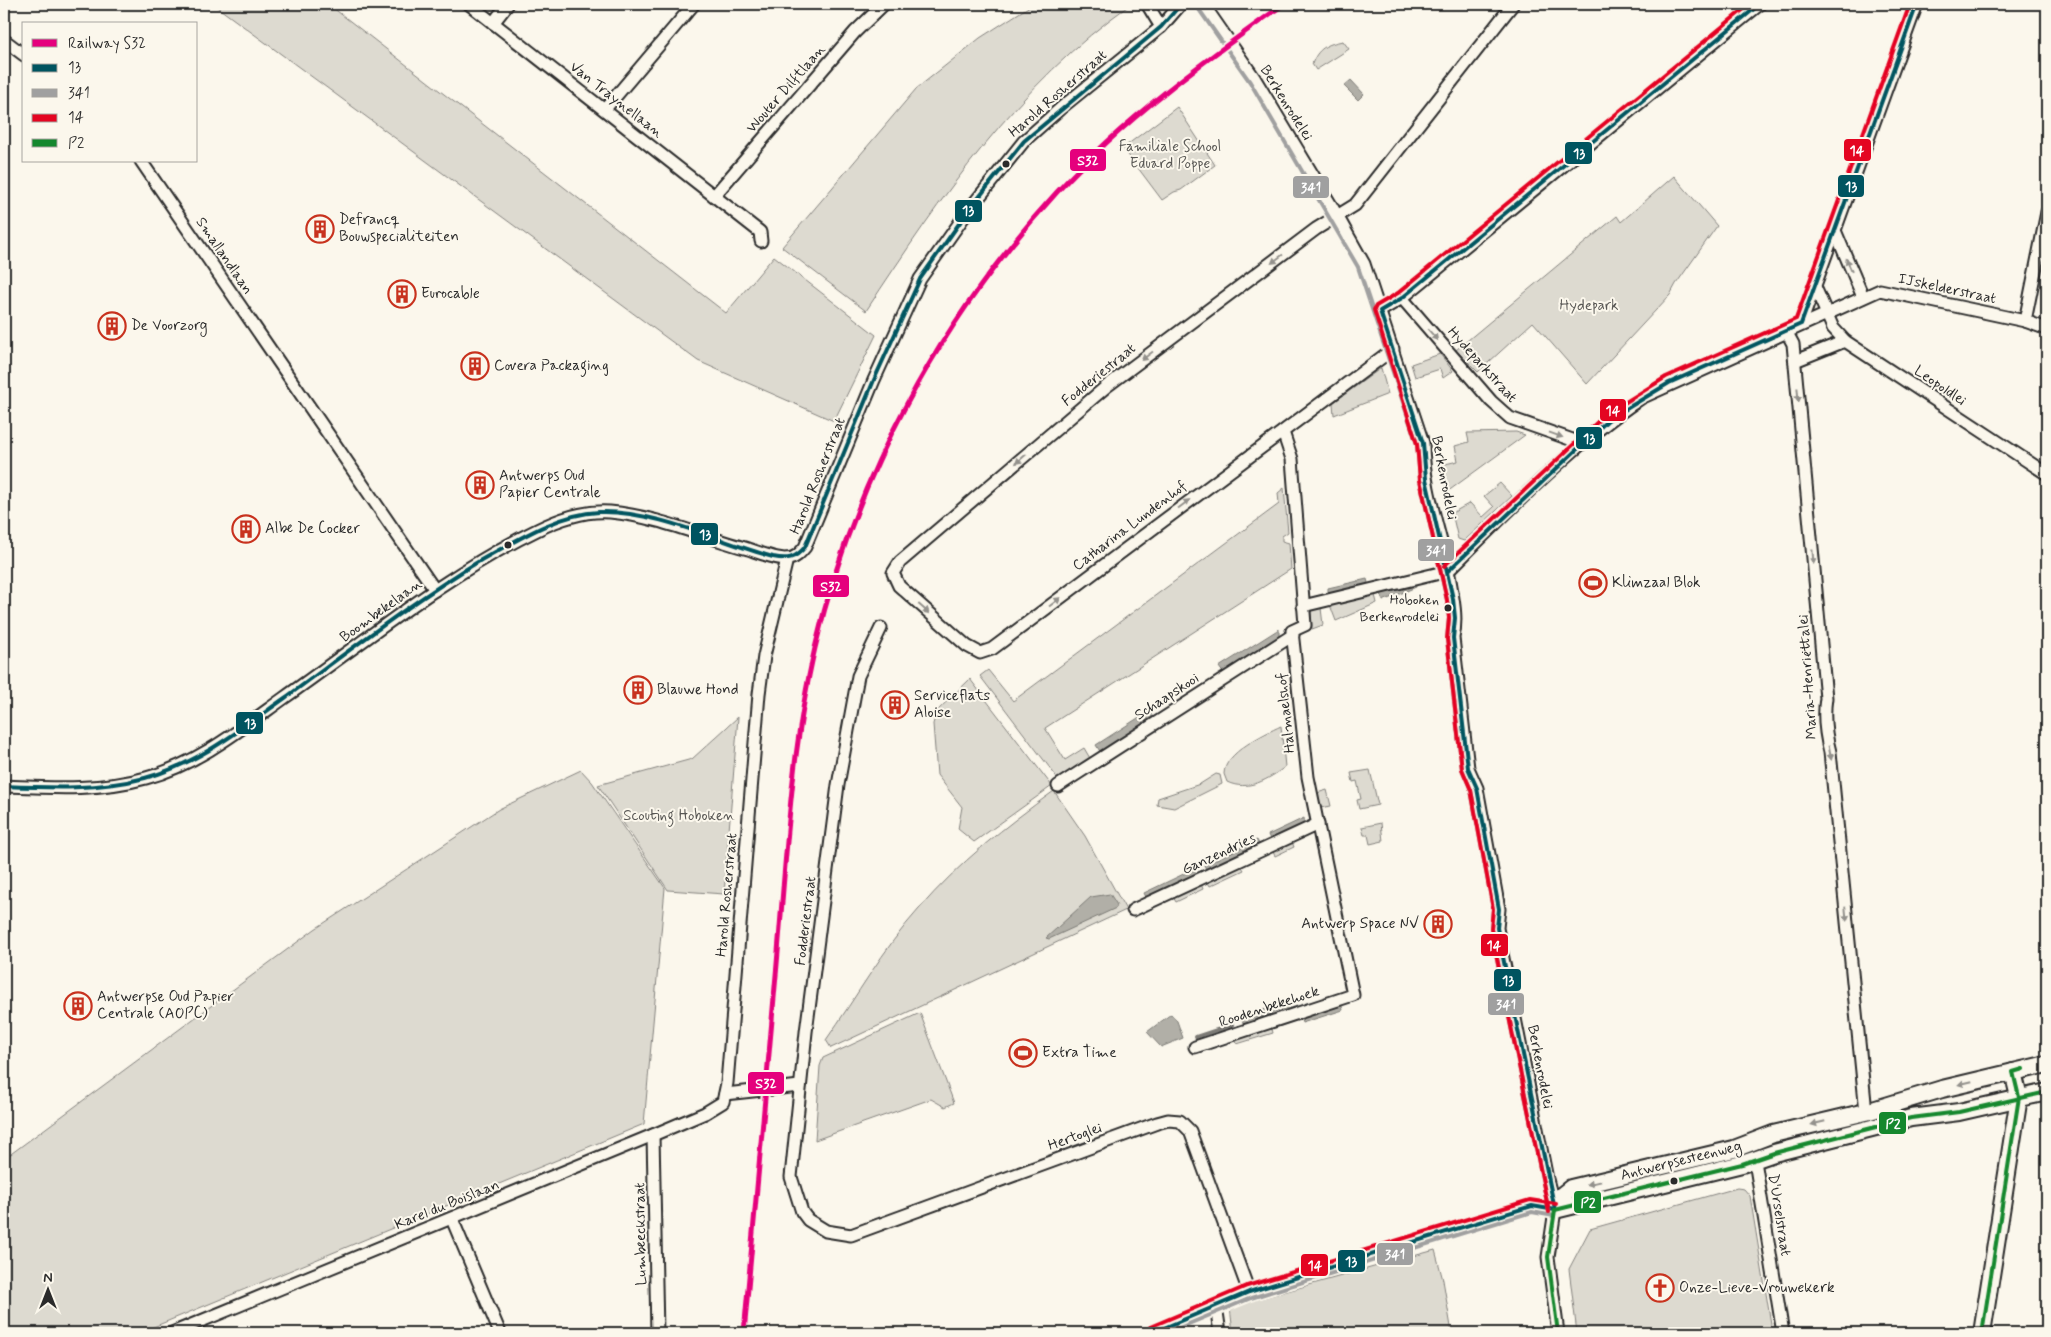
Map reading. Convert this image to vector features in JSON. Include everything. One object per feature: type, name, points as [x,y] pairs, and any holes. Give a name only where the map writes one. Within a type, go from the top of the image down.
[{"type":"street","name":"Van Traynellaan","points":[[468,4],[760,232],[761,242]]},
{"type":"street","points":[[493,22],[508,4]]},
{"type":"street","points":[[604,109],[694,4]]},
{"type":"street","name":"Wouter Dilftlaan","points":[[714,196],[855,32],[884,4]]},
{"type":"street","points":[[1148,4],[1161,27]]},
{"type":"street","name":"Harold Rosherstraat","points":[[725,1094],[759,694],[773,614],[787,559],[800,554],[805,547],[877,373],[915,288],[968,211],[1024,141],[1068,102],[1161,27],[1181,4]]},
{"type":"street","name":"Berkenrodelei","points":[[1203,4],[1255,79],[1364,264],[1423,443],[1423,466],[1448,571],[1457,622],[1453,638],[1468,768],[1477,788],[1499,909],[1497,928],[1547,1179],[1555,1210]]},
{"type":"street","name":"Fodderiestraat","points":[[893,573],[900,562],[1107,386],[1316,229],[1338,217],[1355,204],[1513,4]]},
{"type":"street","points":[[1380,311],[1402,298],[1760,4]]},
{"type":"street","points":[[1801,324],[1836,232],[1917,4]]},
{"type":"street","points":[[4,40],[22,54]]},
{"type":"street","name":"Smallandlaan","points":[[142,162],[435,590]]},
{"type":"street","points":[[2025,321],[2047,212]]},
{"type":"street","points":[[1836,232],[1863,297]]},
{"type":"street","name":"Leopoldlei","points":[[1815,287],[1833,328],[1845,341],[2047,474]]},
{"type":"street","name":"IJskelderstraat","points":[[1448,571],[1581,443],[1608,420],[1641,398],[1801,324],[1880,290],[2025,321],[2047,329]]},
{"type":"street","name":"Hydeparkstraat","points":[[1402,298],[1491,401],[1510,418],[1581,443]]},
{"type":"street","name":"Maria-Henriëttalei","points":[[1786,331],[1793,344],[1795,361],[1826,698],[1824,713],[1825,734],[1830,752],[1866,1112]]},
{"type":"street","points":[[1795,361],[1845,341]]},
{"type":"street","name":"Catharina Lundenhof","points":[[893,573],[899,586],[967,646],[980,653],[986,651],[1393,349]]},
{"type":"street","points":[[1283,432],[1292,459],[1304,624],[1292,631],[1292,635]]},
{"type":"street","name":"Boombekelaan","points":[[4,786],[96,788],[146,778],[192,761],[235,733],[435,590],[536,530],[560,520],[608,512],[642,518],[714,540],[787,559]]},
{"type":"street","points":[[1303,606],[1448,571]]},
{"type":"street","name":"Fodderiestraat","points":[[808,1220],[802,1212],[791,1177],[800,1086],[847,733],[858,676],[881,628]]},
{"type":"street","name":"Schaapskooi","points":[[1058,786],[1292,635]]},
{"type":"street","name":"Halmaelshof","points":[[1292,635],[1308,777],[1353,995]]},
{"type":"street","name":"Ganzendries","points":[[1133,910],[1318,824]]},
{"type":"street","name":"Roodenbekehoek","points":[[1195,1047],[1353,995]]},
{"type":"street","name":"Antwerpsesteenweg","points":[[2047,1064],[1942,1089],[1866,1112],[1773,1134],[1734,1149],[1571,1188],[1557,1198],[1555,1210],[1755,1161],[1774,1153],[1911,1118],[1958,1112],[2047,1092]]},
{"type":"street","points":[[1982,1333],[2019,1097],[2013,1072]]},
{"type":"street","points":[[725,1094],[800,1086]]},
{"type":"street","name":"Karel du Boislaan","points":[[172,1333],[452,1219],[716,1108],[722,1102],[725,1094]]},
{"type":"street","name":"Hertoglei","points":[[808,1220],[826,1231],[851,1235],[1157,1123],[1168,1120],[1180,1121],[1190,1131],[1249,1292]]},
{"type":"street","name":"Lumbeeckstraat","points":[[653,1135],[657,1333]]},
{"type":"street","name":"D'Urselstraat","points":[[1755,1161],[1783,1333]]},
{"type":"street","points":[[1152,1333],[1249,1292],[1532,1206],[1555,1210],[1548,1257],[1558,1333]]},
{"type":"street","points":[[452,1219],[500,1333]]},
{"type":"street","points":[[1216,1305],[1220,1333]]},
{"type":"green space","points":[[213,4],[328,4],[726,313],[774,256],[876,335],[834,421],[698,361]]},
{"type":"green space","points":[[1033,4],[1131,4],[1090,35],[1017,106],[953,185],[866,311],[782,247],[916,89],[980,38]]},
{"type":"green space","points":[[1343,41],[1349,49],[1316,70],[1312,64],[1320,50],[1328,45]]},
{"type":"green space","name":"Familiale School Eduard Poppe","points":[[1177,107],[1215,165],[1181,190],[1162,200],[1123,148]]},
{"type":"green space","name":"Hydepark","points":[[1674,176],[1717,226],[1670,295],[1587,384],[1533,322],[1478,372],[1456,350],[1617,216],[1621,222]]},
{"type":"green space","points":[[1440,354],[1453,371],[1443,378],[1440,369],[1415,377],[1411,364]]},
{"type":"green space","points":[[1381,368],[1388,394],[1334,415],[1333,403]]},
{"type":"green space","points":[[1516,432],[1525,435],[1447,492],[1441,465],[1458,461],[1455,446],[1469,442],[1467,433]]},
{"type":"green space","points":[[1500,483],[1512,496],[1464,541],[1458,539],[1452,513],[1470,503],[1483,517],[1494,507],[1484,496]]},
{"type":"green space","points":[[1284,488],[1288,532],[1282,536],[1282,541],[1289,543],[1291,569],[1045,728],[1065,760],[1084,748],[1091,760],[1059,780],[980,676],[988,670],[1013,701],[1279,504],[1278,493]]},
{"type":"green space","points":[[1375,595],[1377,603],[1336,621],[1330,605]]},
{"type":"green space","points":[[1321,608],[1323,625],[1312,629],[1311,610]]},
{"type":"green space","points":[[970,679],[1052,786],[974,842],[958,829],[962,807],[937,775],[933,724],[937,711]]},
{"type":"green space","name":"Scouting Hoboken","points":[[738,717],[724,894],[668,890],[598,785],[692,759]]},
{"type":"green space","points":[[1281,726],[1285,767],[1258,783],[1243,786],[1227,782],[1224,774],[1226,766],[1231,759],[1246,745]]},
{"type":"green space","points":[[581,770],[592,782],[665,888],[644,1124],[139,1333],[4,1333],[4,1159],[315,929],[499,809]]},
{"type":"green space","points":[[1370,770],[1378,805],[1359,809],[1357,800],[1361,799],[1357,781],[1353,782],[1351,773]]},
{"type":"green space","points":[[1216,774],[1220,775],[1222,784],[1174,808],[1157,805],[1158,798],[1200,784]]},
{"type":"green space","points":[[1327,790],[1331,806],[1320,808],[1317,793]]},
{"type":"green space","points":[[1054,791],[1085,836],[1126,910],[831,1048],[826,1040],[882,956],[919,909],[950,876],[983,846]]},
{"type":"green space","points":[[1381,823],[1383,841],[1370,844],[1368,835],[1364,835],[1362,827]]},
{"type":"green space","points":[[1292,842],[1294,847],[1275,856],[1272,850]]},
{"type":"green space","points":[[1241,865],[1244,870],[1210,886],[1207,881]]},
{"type":"green space","points":[[1201,884],[1203,889],[1176,902],[1173,897]]},
{"type":"green space","points":[[920,1013],[954,1103],[945,1107],[931,1099],[815,1140],[820,1066],[823,1058]]},
{"type":"green space","points":[[1271,1025],[1273,1033],[1237,1044],[1235,1037]]},
{"type":"green space","points":[[1737,1188],[1744,1189],[1750,1196],[1772,1330],[1752,1333],[1577,1333],[1569,1269],[1590,1229]]},
{"type":"green space","points":[[1435,1250],[1443,1280],[1452,1333],[1233,1333],[1230,1307]]},
{"type":"shaded area","points":[[1351,80],[1364,94],[1358,100],[1344,86]]},
{"type":"shaded area","points":[[1367,579],[1369,587],[1328,597],[1328,588]]},
{"type":"shaded area","points":[[1416,585],[1416,587],[1383,601],[1381,593]]},
{"type":"shaded area","points":[[1279,629],[1279,639],[1224,674],[1219,667]]},
{"type":"shaded area","points":[[1149,711],[1154,719],[1101,753],[1096,745]]},
{"type":"shaded area","points":[[1304,818],[1305,825],[1271,841],[1268,835]]},
{"type":"shaded area","points":[[1257,840],[1260,846],[1207,871],[1204,865]]},
{"type":"shaded area","points":[[1194,869],[1197,875],[1147,899],[1144,893]]},
{"type":"shaded area","points":[[1110,894],[1117,905],[1116,908],[1049,939],[1046,938],[1091,897]]},
{"type":"shaded area","points":[[1288,1002],[1291,1010],[1244,1026],[1241,1017]]},
{"type":"shaded area","points":[[1341,1003],[1343,1010],[1302,1023],[1300,1017]]},
{"type":"shaded area","points":[[1171,1014],[1177,1021],[1183,1038],[1161,1047],[1147,1032]]},
{"type":"waterway","points":[[1196,1037],[1232,1025]]},
{"type":"rail line","name":"S32","points":[[744,1333],[787,845],[800,726],[815,648],[832,585],[853,523],[878,463],[906,405],[939,348],[975,294],[1014,242],[1083,165],[1137,115],[1224,47],[1284,4]]},
{"type":"transit line","name":"13","points":[[4,786],[57,788],[110,785],[145,778],[183,764],[235,733],[431,592],[481,560],[538,529],[568,518],[599,512],[642,516],[687,528],[773,557],[787,558],[798,554],[805,547],[874,380],[920,279],[968,211],[1024,141],[1161,27],[1181,4]]},
{"type":"transit line","name":"14","points":[[1549,1212],[1491,929],[1493,909],[1471,790],[1462,769],[1447,639],[1449,618],[1447,600],[1420,480],[1417,444],[1374,310],[1376,306],[1398,293],[1750,4]]},
{"type":"transit line","name":"13","points":[[1555,1210],[1497,928],[1499,909],[1477,788],[1468,768],[1453,638],[1455,618],[1453,599],[1426,479],[1423,443],[1380,311],[1402,298],[1760,4]]},
{"type":"transit line","name":"14","points":[[1444,566],[1605,415],[1666,377],[1796,319],[1910,4]]},
{"type":"transit line","name":"13","points":[[1448,571],[1608,420],[1669,383],[1801,324],[1917,4]]},
{"type":"transit line","name":"341","points":[[1198,8],[1250,82],[1358,267],[1417,444],[1420,480],[1447,600],[1449,618],[1447,639],[1462,769],[1471,790],[1493,909],[1491,929],[1549,1212]]},
{"type":"transit line","name":"P2","points":[[1982,1333],[2019,1097],[2013,1072],[2023,1069]]},
{"type":"transit line","name":"P2","points":[[1558,1333],[1548,1257],[1555,1210],[1742,1164],[1774,1153],[1911,1118],[1959,1112],[2047,1092]]},
{"type":"transit line","name":"14","points":[[1150,1327],[1247,1286],[1530,1200],[1556,1204]]},
{"type":"transit line","name":"13","points":[[1152,1333],[1249,1292],[1532,1206],[1555,1210]]},
{"type":"transit line","name":"341","points":[[1167,1333],[1251,1298],[1532,1212],[1554,1216]]},
{"type":"place","name":"Defrancq Bouwspecialiteiten","points":[[320,229]]},
{"type":"place","name":"Eurocable","points":[[402,294]]},
{"type":"place","name":"De Voorzorg","points":[[112,326]]},
{"type":"place","name":"Covera Packaging","points":[[475,366]]},
{"type":"place","name":"Antwerps Oud Papier Centrale","points":[[480,485]]},
{"type":"place","name":"Albe De Cocker","points":[[246,529]]},
{"type":"place","name":"Klimzaal Blok","points":[[1593,583]]},
{"type":"place","name":"Hoboken Berkenrodelei","points":[[1448,608]]},
{"type":"place","name":"Blauwe Hond","points":[[638,690]]},
{"type":"place","name":"Serviceflats Aloise","points":[[895,705]]},
{"type":"place","name":"Antwerp Space NV","points":[[1438,924]]},
{"type":"place","name":"Antwerpse Oud Papier Centrale (AOPC)","points":[[78,1006]]},
{"type":"place","name":"Extra Time","points":[[1023,1053]]},
{"type":"place","name":"Onze-Lieve-Vrouwekerk","points":[[1660,1288]]}]
